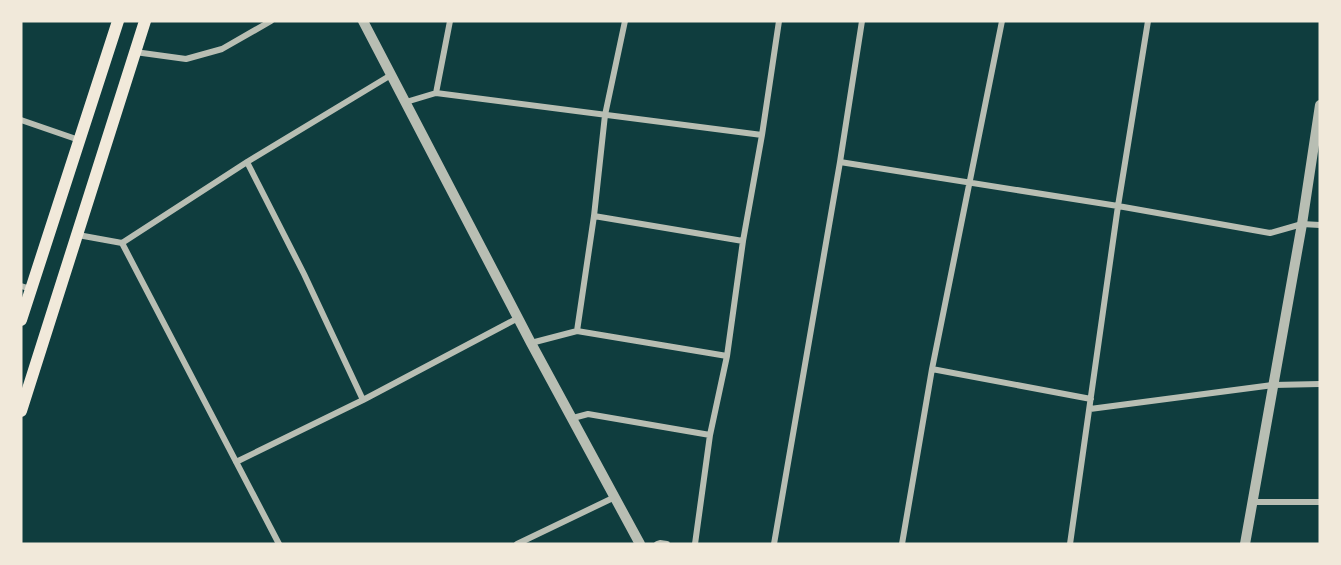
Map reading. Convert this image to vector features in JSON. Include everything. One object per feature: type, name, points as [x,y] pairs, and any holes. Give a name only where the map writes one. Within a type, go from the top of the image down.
[{"type":"main road","points":[[21,320],[26,287],[80,140],[118,21]]},
{"type":"main road","points":[[21,411],[145,21]]},
{"type":"street","points":[[135,52],[186,59],[222,49],[271,21]]},
{"type":"street","points":[[363,21],[531,343],[640,544]]},
{"type":"street","points":[[436,93],[450,21]]},
{"type":"street","points":[[577,331],[594,216],[605,115],[625,21]]},
{"type":"street","points":[[694,544],[710,435],[727,356],[743,241],[779,21]]},
{"type":"street","points":[[774,544],[862,21]]},
{"type":"street","points":[[902,544],[933,369],[1002,21]]},
{"type":"street","points":[[1070,544],[1118,206],[1148,21]]},
{"type":"street","points":[[78,235],[122,243],[390,75]]},
{"type":"street","points":[[406,102],[436,93],[762,135]]},
{"type":"street","points":[[1245,544],[1302,224],[1320,105]]},
{"type":"street","points":[[21,120],[80,140]]},
{"type":"street","points":[[248,162],[363,400]]},
{"type":"street","points":[[840,162],[1118,206],[1270,233],[1302,224],[1320,225]]},
{"type":"street","points":[[594,216],[743,241]]},
{"type":"street","points":[[122,243],[279,544]]},
{"type":"street","points":[[236,462],[363,400],[518,318]]},
{"type":"street","points":[[531,343],[577,331],[727,356]]},
{"type":"street","points":[[933,369],[1091,399]]},
{"type":"street","points":[[1090,409],[1273,386],[1320,384]]},
{"type":"street","points":[[573,418],[588,414],[710,435]]},
{"type":"street","points":[[517,544],[615,497]]},
{"type":"street","points":[[1253,502],[1320,502]]},
{"type":"street","points":[[657,544],[667,544]]}]
